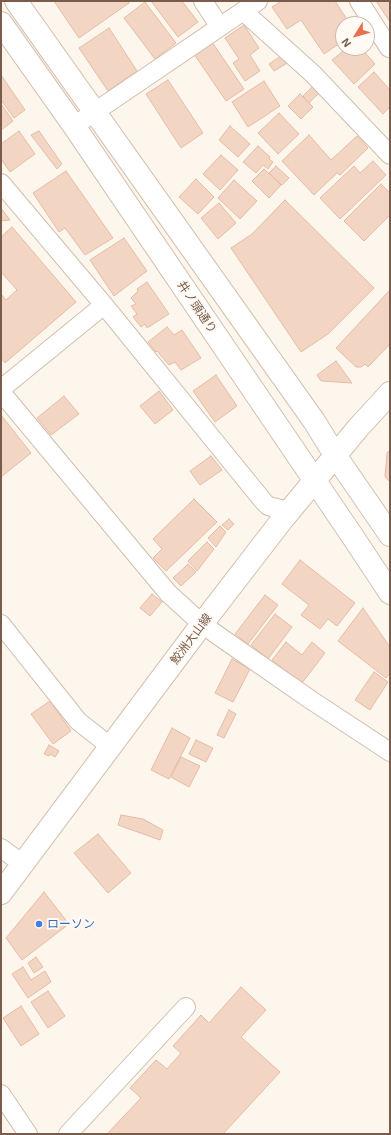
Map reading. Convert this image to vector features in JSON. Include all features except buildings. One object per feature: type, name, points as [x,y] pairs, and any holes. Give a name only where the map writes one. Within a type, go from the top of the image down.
[{"type":"main road","points":[[16,1],[314,421],[335,455],[390,535]]},
{"type":"main road","name":"井ノ頭通り","points":[[1,23],[74,126],[390,593]]},
{"type":"main road","name":"鮫洲大山線","points":[[1,893],[202,624],[289,511],[361,424],[390,393]]},
{"type":"street","points":[[203,1],[220,27]]},
{"type":"street","points":[[359,1],[389,48]]},
{"type":"street","points":[[74,126],[251,6],[390,155]]},
{"type":"street","points":[[1,183],[104,305],[264,502],[268,506],[289,511]]},
{"type":"street","points":[[1,389],[104,305]]},
{"type":"street","points":[[1,392],[168,593],[202,624],[310,700],[390,752]]},
{"type":"street","points":[[1,624],[78,720],[111,746]]},
{"type":"street","points":[[1,848],[22,864]]},
{"type":"street","points":[[68,1134],[186,1007]]},
{"type":"street","points":[[1,1094],[28,1134]]},
{"type":"place","name":"ローソン","points":[[39,924]]}]
